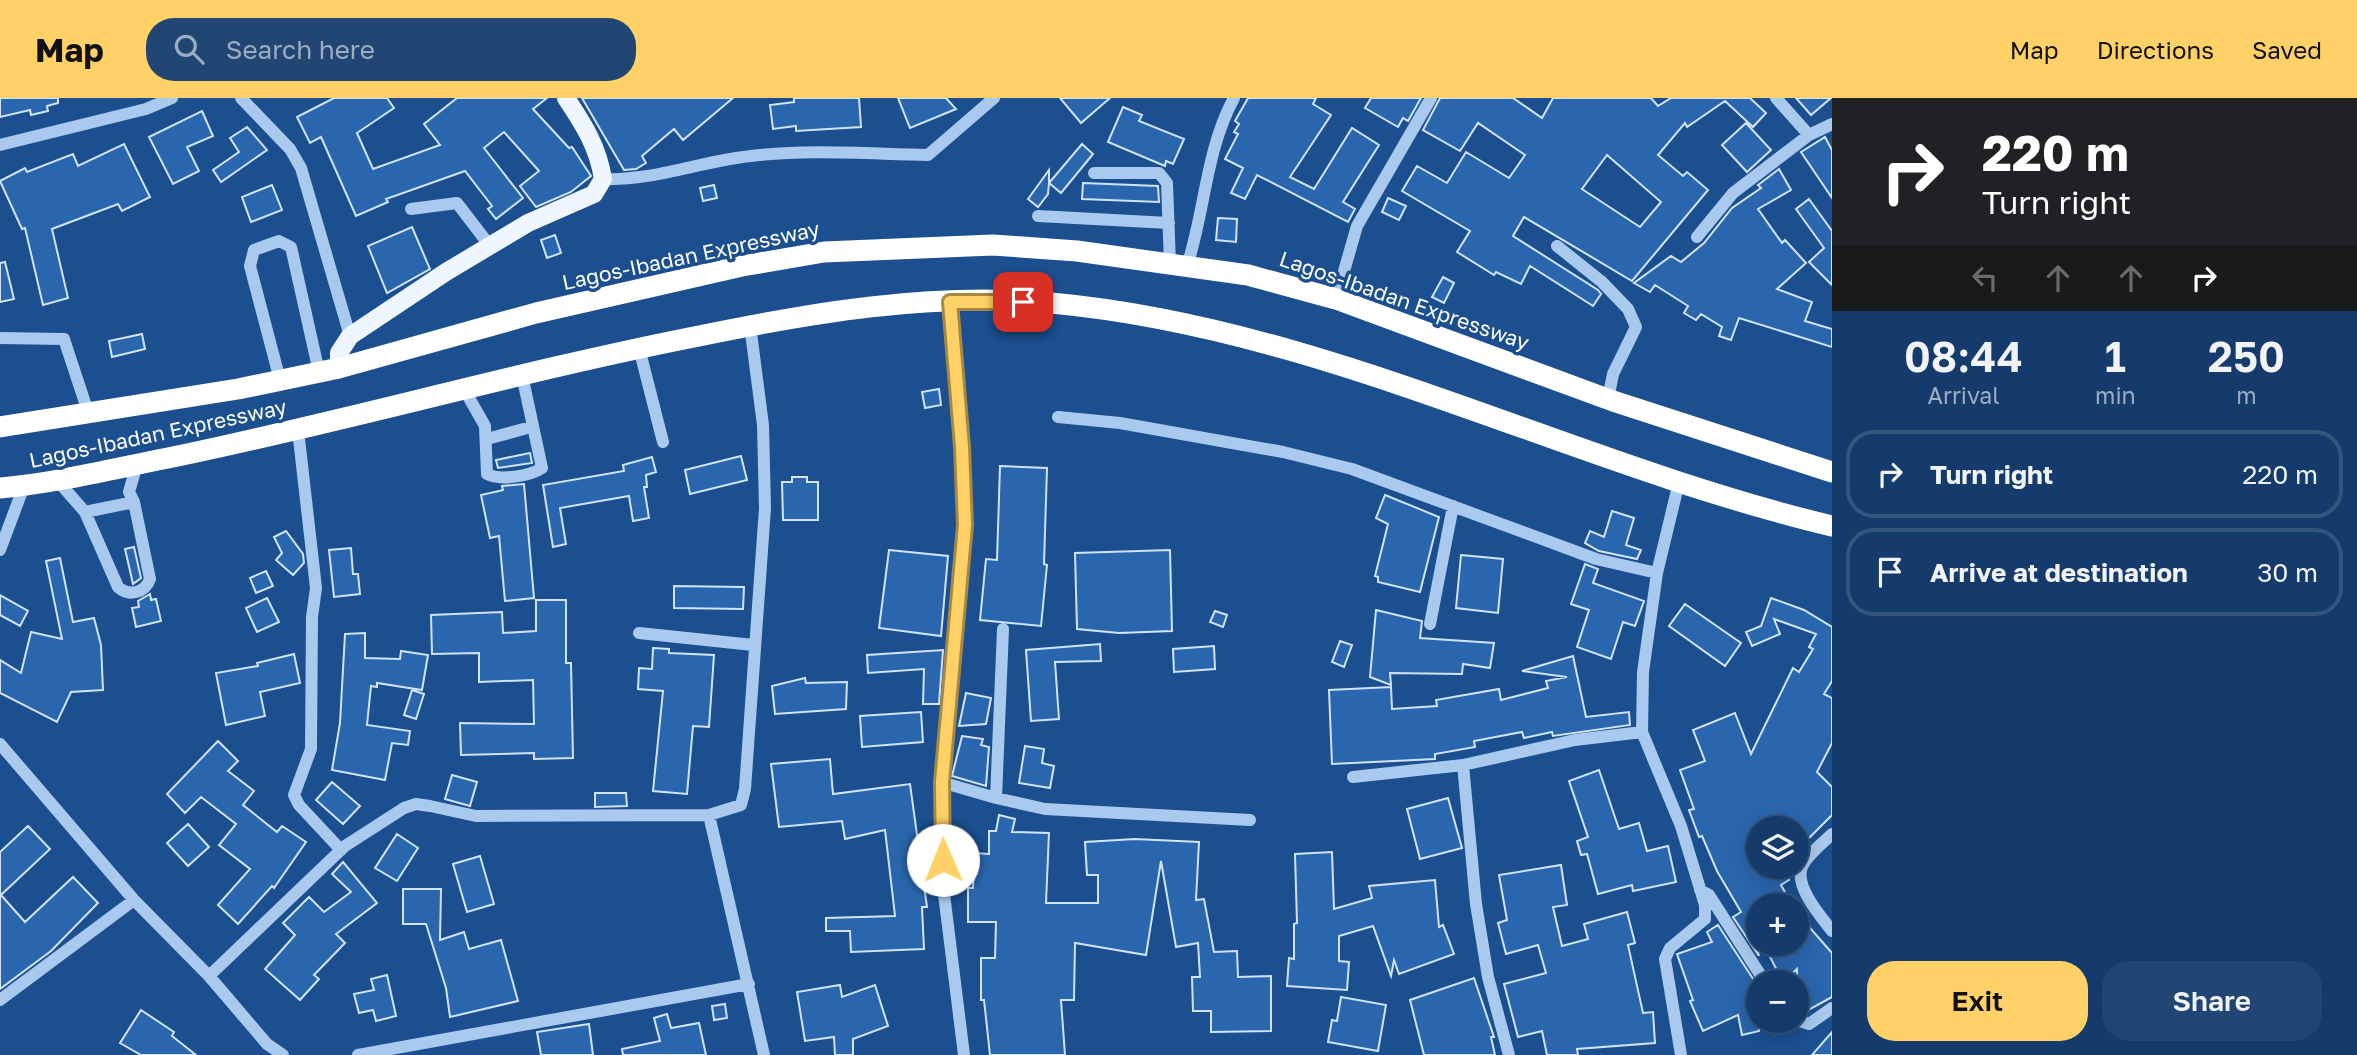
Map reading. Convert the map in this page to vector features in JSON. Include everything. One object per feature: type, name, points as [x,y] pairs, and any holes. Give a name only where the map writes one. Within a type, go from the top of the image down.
[{"type":"highway","name":"Lagos-Ibadan Expressway","points":[[0,428],[89,415],[329,370],[597,299],[824,252],[993,245],[1077,251],[1248,275],[1336,299],[1608,399],[1832,472]]},
{"type":"highway","name":"Lagos-Ibadan Expressway","points":[[0,488],[57,480],[298,430],[522,375],[750,325],[849,309],[950,302],[1047,302],[1150,316],[1250,337],[1390,379],[1679,482],[1832,526]]},
{"type":"main road","points":[[329,370],[350,336],[528,223],[594,194],[603,179],[599,156],[590,134],[566,98]]},
{"type":"street","points":[[0,145],[146,109],[172,98]]},
{"type":"street","points":[[241,98],[290,149],[301,168],[350,336]]},
{"type":"street","points":[[603,179],[642,179],[691,166],[751,155],[833,152],[928,155],[994,98]]},
{"type":"street","points":[[1179,265],[1198,233],[1221,123],[1234,98]]},
{"type":"street","points":[[1336,299],[1357,226],[1432,98]]},
{"type":"street","points":[[1776,98],[1809,135]]},
{"type":"street","points":[[1697,237],[1733,193],[1809,135],[1832,124]]},
{"type":"street","points":[[1094,173],[1159,173],[1164,176],[1169,223],[1179,265]]},
{"type":"street","points":[[411,209],[457,203],[490,246]]},
{"type":"street","points":[[1038,216],[1169,223]]},
{"type":"street","points":[[280,380],[250,266],[254,250],[279,241],[291,247],[329,370]]},
{"type":"street","points":[[1557,246],[1602,282],[1628,309],[1636,327],[1613,374],[1608,399]]},
{"type":"street","points":[[950,302],[962,447],[965,525],[942,782],[943,887],[964,1055]]},
{"type":"street","points":[[209,976],[341,850],[404,808],[416,804],[476,816],[709,815],[740,805],[743,798],[765,508],[763,425],[750,325]]},
{"type":"street","points":[[0,338],[64,339],[89,415]]},
{"type":"street","points":[[639,348],[663,442]]},
{"type":"street","points":[[464,389],[481,416],[487,439],[485,469],[490,477],[535,472],[542,468],[522,375]]},
{"type":"street","points":[[1058,416],[1119,423],[1283,452],[1352,469],[1596,559],[1657,573]]},
{"type":"street","points":[[487,439],[531,426]]},
{"type":"street","points":[[298,430],[316,588],[312,617],[311,749],[294,795],[299,805],[341,850]]},
{"type":"street","points":[[57,480],[85,513],[118,587],[125,593],[134,593],[145,589],[150,579],[134,502],[129,492],[137,464]]},
{"type":"street","points":[[1679,482],[1657,573],[1643,672],[1642,732],[1681,826],[1700,890],[1705,919],[1670,947],[1665,959],[1681,1055]]},
{"type":"street","points":[[0,550],[24,486]]},
{"type":"street","points":[[85,513],[134,502]]},
{"type":"street","points":[[1430,624],[1453,506]]},
{"type":"street","points":[[996,799],[1003,629]]},
{"type":"street","points":[[639,633],[753,645]]},
{"type":"street","points":[[1353,777],[1463,765],[1575,740],[1642,732]]},
{"type":"street","points":[[0,744],[134,900],[209,976],[267,1044],[283,1055]]},
{"type":"street","points":[[1463,765],[1476,904],[1488,977],[1510,1055]]},
{"type":"street","points":[[942,782],[996,799],[1045,808],[1250,820]]},
{"type":"street","points":[[709,815],[764,1055]]},
{"type":"street","points":[[1832,834],[1802,867],[1800,879],[1816,910],[1832,931]]},
{"type":"street","points":[[1700,890],[1709,895],[1757,970]]},
{"type":"street","points":[[0,1000],[134,900]]},
{"type":"street","points":[[358,1055],[749,984]]},
{"type":"street","points":[[1809,1024],[1832,1008]]},
{"type":"building","points":[[0,98],[58,98],[58,103],[47,106],[48,111],[31,115],[30,110],[0,117]]},
{"type":"building","points":[[334,98],[387,98],[394,108],[357,133],[373,169],[440,145],[424,124],[457,98],[547,98],[533,109],[569,148],[572,147],[591,176],[571,192],[536,207],[520,186],[539,171],[504,132],[484,148],[523,198],[496,219],[488,209],[492,206],[465,171],[386,199],[388,202],[356,216],[321,137],[310,143],[297,117]]},
{"type":"building","points":[[582,98],[733,98],[683,140],[674,129],[642,156],[646,163],[636,169],[624,170]]},
{"type":"building","points":[[794,98],[859,98],[861,127],[796,131],[796,126],[773,129],[770,105],[794,102]]},
{"type":"building","points":[[898,98],[946,98],[956,109],[910,128]]},
{"type":"building","points":[[1060,98],[1110,98],[1081,123]]},
{"type":"building","points":[[1248,98],[1316,98],[1313,104],[1331,115],[1290,177],[1314,189],[1352,128],[1379,145],[1343,202],[1355,209],[1348,222],[1257,175],[1245,199],[1231,193],[1243,168],[1225,159],[1238,134],[1234,132],[1239,124],[1235,121]]},
{"type":"building","points":[[1371,98],[1421,98],[1408,121],[1403,118],[1398,127],[1365,108]]},
{"type":"building","points":[[1440,98],[1513,98],[1542,118],[1553,98],[1651,98],[1658,106],[1671,98],[1750,98],[1766,113],[1753,127],[1725,101],[1687,127],[1685,123],[1658,155],[1683,176],[1687,172],[1708,190],[1632,281],[1524,217],[1513,236],[1598,290],[1601,294],[1593,306],[1530,266],[1521,284],[1496,272],[1494,275],[1457,252],[1470,231],[1402,191],[1417,166],[1447,183],[1466,152],[1509,178],[1525,155],[1478,123],[1460,151],[1423,130]],"holes":[[[1607,155],[1661,202],[1640,227],[1582,189]]]},
{"type":"building","points":[[1796,98],[1831,98],[1811,115]]},
{"type":"building","points":[[1123,107],[1142,115],[1139,121],[1184,139],[1173,164],[1166,161],[1165,166],[1108,142]]},
{"type":"building","points":[[202,111],[213,136],[187,147],[199,171],[173,184],[149,137]]},
{"type":"building","points":[[1746,123],[1771,150],[1747,172],[1722,145]]},
{"type":"building","points":[[247,127],[267,150],[221,182],[213,170],[239,152],[230,138]]},
{"type":"building","points":[[1825,137],[1832,150],[1832,198],[1801,152]]},
{"type":"building","points":[[124,144],[150,197],[122,211],[118,204],[52,229],[68,298],[43,305],[25,228],[22,229],[0,181],[25,168],[27,172],[73,154],[78,166]]},
{"type":"building","points":[[1082,144],[1093,154],[1061,193],[1049,183]]},
{"type":"building","points":[[1779,169],[1791,190],[1758,209],[1782,243],[1785,240],[1806,263],[1777,289],[1812,302],[1805,321],[1832,329],[1832,347],[1739,318],[1731,340],[1719,336],[1722,327],[1701,314],[1696,320],[1684,313],[1688,306],[1655,285],[1650,292],[1634,283],[1671,256],[1681,262],[1704,243],[1732,208],[1761,188],[1758,185]]},
{"type":"building","points":[[1049,170],[1048,194],[1038,207],[1028,199]]},
{"type":"building","points":[[1083,183],[1158,186],[1159,202],[1082,199]]},
{"type":"building","points":[[272,185],[282,210],[251,222],[242,197]]},
{"type":"building","points":[[714,185],[717,198],[703,201],[700,188]]},
{"type":"building","points":[[1388,198],[1406,206],[1399,220],[1382,212]]},
{"type":"building","points":[[1809,199],[1832,231],[1832,285],[1809,262],[1824,248],[1796,209]]},
{"type":"building","points":[[1218,218],[1237,219],[1236,242],[1216,240]]},
{"type":"building","points":[[412,227],[430,269],[387,293],[368,246]]},
{"type":"building","points":[[555,235],[561,253],[547,258],[541,240]]},
{"type":"building","points":[[5,262],[14,299],[0,302],[0,263]]},
{"type":"building","points":[[1443,277],[1454,283],[1444,303],[1432,297]]},
{"type":"building","points":[[142,334],[145,349],[112,357],[109,341]]},
{"type":"building","points":[[939,389],[941,405],[925,408],[922,392]]},
{"type":"building","points":[[530,453],[532,463],[498,468],[496,460]]},
{"type":"building","points":[[741,456],[747,480],[690,494],[685,470]]},
{"type":"building","points":[[652,457],[656,472],[646,475],[647,487],[644,487],[649,518],[633,521],[629,496],[560,508],[566,544],[553,547],[543,485],[624,471],[623,465]]},
{"type":"building","points":[[1000,466],[1047,468],[1044,564],[1047,565],[1041,626],[980,620],[986,559],[997,560]]},
{"type":"building","points":[[792,477],[807,477],[807,482],[818,482],[818,520],[783,520],[782,482],[792,482]]},
{"type":"building","points":[[524,484],[534,598],[505,601],[499,536],[490,538],[481,495],[503,490],[502,486]]},
{"type":"building","points":[[1385,495],[1439,517],[1420,592],[1378,582],[1378,577],[1375,576],[1388,524],[1376,518]]},
{"type":"building","points":[[1612,511],[1634,518],[1626,545],[1641,550],[1637,559],[1599,551],[1585,543],[1590,531],[1604,537]]},
{"type":"building","points":[[286,531],[303,554],[304,563],[293,575],[276,560],[282,553],[274,537]]},
{"type":"building","points":[[134,547],[141,578],[133,584],[125,549]]},
{"type":"building","points":[[351,548],[353,574],[358,574],[360,594],[334,597],[329,550]]},
{"type":"building","points":[[889,550],[948,556],[941,636],[879,628]]},
{"type":"building","points":[[1170,550],[1172,631],[1119,633],[1077,629],[1075,553]]},
{"type":"building","points":[[1461,555],[1503,559],[1498,613],[1456,608]]},
{"type":"building","points":[[60,558],[73,622],[94,618],[101,645],[103,690],[71,692],[57,722],[0,693],[0,660],[21,673],[31,632],[62,639],[46,561]]},
{"type":"building","points":[[1585,564],[1598,569],[1593,583],[1644,601],[1635,626],[1623,622],[1611,659],[1577,647],[1589,610],[1571,604]]},
{"type":"building","points":[[266,571],[273,586],[256,593],[250,578]]},
{"type":"building","points":[[674,586],[744,587],[743,609],[674,608]]},
{"type":"building","points":[[150,594],[151,600],[156,599],[161,621],[136,627],[132,608],[139,607],[138,601]]},
{"type":"building","points":[[0,595],[28,611],[20,626],[0,615]]},
{"type":"building","points":[[267,598],[279,622],[257,632],[246,608]]},
{"type":"building","points":[[1771,598],[1804,610],[1832,627],[1832,681],[1824,694],[1832,698],[1832,743],[1817,772],[1832,787],[1832,815],[1809,838],[1809,816],[1746,816],[1746,879],[1789,880],[1781,885],[1785,893],[1746,893],[1746,936],[1733,917],[1741,912],[1717,871],[1702,836],[1699,837],[1689,810],[1694,809],[1680,770],[1705,761],[1693,730],[1735,713],[1751,754],[1793,668],[1799,672],[1813,649],[1809,647],[1816,634],[1774,619],[1780,634],[1752,646],[1746,632],[1761,626]]},
{"type":"building","points":[[536,600],[566,600],[566,663],[571,663],[573,758],[534,759],[534,753],[461,755],[460,723],[534,724],[533,680],[479,682],[479,653],[432,654],[431,615],[502,612],[503,633],[536,631]]},
{"type":"building","points":[[1685,604],[1741,643],[1725,666],[1669,626]]},
{"type":"building","points":[[1376,610],[1422,621],[1420,638],[1494,643],[1490,668],[1463,664],[1462,674],[1390,673],[1391,685],[1370,677]]},
{"type":"building","points":[[1215,611],[1227,615],[1223,627],[1210,622]]},
{"type":"building","points":[[365,633],[365,658],[400,659],[401,651],[428,655],[422,690],[377,683],[377,687],[371,686],[367,725],[410,731],[408,745],[392,743],[385,780],[332,770],[340,723],[345,634]]},
{"type":"building","points":[[1340,641],[1352,645],[1344,667],[1332,662]]},
{"type":"building","points":[[1100,644],[1101,661],[1055,662],[1059,719],[1031,721],[1026,650]]},
{"type":"building","points":[[1214,646],[1215,669],[1174,672],[1173,649]]},
{"type":"building","points":[[653,648],[669,649],[669,653],[714,655],[709,727],[693,726],[687,794],[653,791],[663,691],[638,689],[639,668],[652,669]]},
{"type":"building","points":[[943,650],[939,704],[923,704],[924,669],[868,673],[867,655]]},
{"type":"building","points":[[294,654],[300,683],[260,692],[265,716],[226,725],[216,673],[258,666],[257,663]]},
{"type":"building","points":[[1573,656],[1586,717],[1629,712],[1630,725],[1553,736],[1552,732],[1524,738],[1522,732],[1474,741],[1475,747],[1435,754],[1435,759],[1332,764],[1329,690],[1391,687],[1392,709],[1437,706],[1436,700],[1499,689],[1501,700],[1548,688],[1546,681],[1567,677],[1522,671]]},
{"type":"building","points":[[805,678],[806,683],[847,682],[846,709],[775,714],[772,686]]},
{"type":"building","points":[[412,690],[424,694],[416,719],[404,715]]},
{"type":"building","points":[[966,693],[991,698],[986,724],[959,726]]},
{"type":"building","points":[[921,712],[923,742],[862,747],[860,716]]},
{"type":"building","points":[[962,736],[983,739],[981,745],[989,747],[986,786],[952,776]]},
{"type":"building","points":[[218,741],[238,761],[228,771],[254,791],[243,805],[277,832],[282,826],[306,842],[274,888],[272,886],[238,924],[218,905],[250,869],[219,845],[236,824],[201,797],[185,813],[167,794]]},
{"type":"building","points":[[1025,746],[1044,749],[1042,763],[1054,766],[1050,788],[1019,783]]},
{"type":"building","points":[[830,759],[833,794],[910,784],[927,907],[922,907],[924,949],[851,952],[850,931],[826,931],[826,918],[895,916],[885,830],[845,839],[842,821],[779,827],[771,764]]},
{"type":"building","points":[[1599,770],[1619,829],[1639,823],[1647,851],[1668,846],[1676,882],[1633,891],[1632,885],[1598,894],[1587,854],[1581,855],[1577,841],[1588,837],[1569,781]]},
{"type":"building","points":[[452,775],[477,782],[470,806],[445,799]]},
{"type":"building","points":[[332,782],[360,806],[343,824],[316,800]]},
{"type":"building","points":[[595,793],[626,793],[627,806],[595,807]]},
{"type":"building","points":[[1448,798],[1462,848],[1420,859],[1407,809]]},
{"type":"building","points":[[999,815],[1015,819],[1012,832],[1049,833],[1046,903],[1098,903],[1098,875],[1087,875],[1085,842],[1135,839],[1199,842],[1196,900],[1204,899],[1214,952],[1237,951],[1238,977],[1271,976],[1271,1031],[1211,1032],[1211,1011],[1193,1011],[1192,977],[1200,977],[1198,943],[1176,947],[1161,861],[1146,955],[1075,943],[1074,1000],[1061,1000],[1065,1055],[990,1055],[984,1000],[981,1000],[981,958],[995,958],[996,922],[968,922],[968,888],[973,888],[974,853],[989,854],[989,831],[996,831]]},
{"type":"building","points":[[188,824],[209,847],[188,866],[167,843]]},
{"type":"building","points":[[28,826],[50,849],[1,895],[25,922],[73,877],[98,903],[51,951],[0,989],[0,852]]},
{"type":"building","points":[[397,834],[418,848],[397,881],[375,868]]},
{"type":"building","points":[[1332,852],[1334,909],[1372,898],[1369,886],[1435,880],[1439,927],[1443,925],[1454,954],[1399,974],[1394,960],[1391,976],[1373,926],[1339,936],[1339,961],[1349,962],[1347,990],[1287,986],[1289,958],[1294,959],[1294,924],[1297,923],[1295,854]]},
{"type":"building","points":[[480,856],[494,904],[467,912],[453,864]]},
{"type":"building","points":[[343,862],[377,903],[336,934],[345,943],[314,975],[319,979],[300,1000],[265,969],[295,935],[283,923],[309,897],[324,912],[351,892],[332,874]]},
{"type":"building","points":[[1561,865],[1567,905],[1553,907],[1562,946],[1588,939],[1584,924],[1627,912],[1635,943],[1628,945],[1643,1013],[1653,1012],[1655,1043],[1577,1049],[1578,1055],[1547,1055],[1542,1031],[1518,1037],[1504,984],[1546,973],[1538,945],[1506,954],[1498,923],[1507,920],[1499,875]]},
{"type":"building","points":[[403,889],[441,889],[440,940],[464,932],[469,949],[501,940],[518,1001],[450,1017],[446,988],[426,924],[403,924]]},
{"type":"building","points":[[1718,925],[1747,970],[1746,1033],[1750,1033],[1742,1035],[1738,1015],[1703,1031],[1690,1001],[1693,1000],[1677,954],[1712,942],[1707,932]]},
{"type":"building","points":[[1809,927],[1832,953],[1832,997],[1809,1010],[1809,970],[1777,970],[1770,956],[1809,956]]},
{"type":"building","points":[[387,975],[396,1016],[376,1021],[373,1010],[359,1013],[354,994],[374,990],[371,979]]},
{"type":"building","points":[[1474,978],[1494,1037],[1491,1037],[1495,1055],[1424,1055],[1410,1000]]},
{"type":"building","points":[[840,985],[842,997],[875,985],[888,1026],[853,1039],[853,1055],[835,1055],[834,1037],[805,1041],[797,992]]},
{"type":"building","points":[[1341,997],[1386,1005],[1378,1051],[1328,1042],[1332,1020],[1337,1021]]},
{"type":"building","points":[[725,1004],[727,1018],[714,1020],[712,1006]]},
{"type":"building","points":[[141,1010],[174,1032],[172,1036],[196,1055],[141,1055],[120,1043]]},
{"type":"building","points":[[667,1014],[671,1028],[699,1023],[706,1055],[623,1055],[622,1049],[660,1041],[654,1018]]},
{"type":"building","points":[[589,1024],[593,1055],[541,1055],[537,1032]]},
{"type":"building","points":[[1832,1032],[1832,1055],[1812,1055]]},
{"type":"route","points":[[943,860],[942,782],[965,525],[962,447],[950,302],[1023,302]]}]
